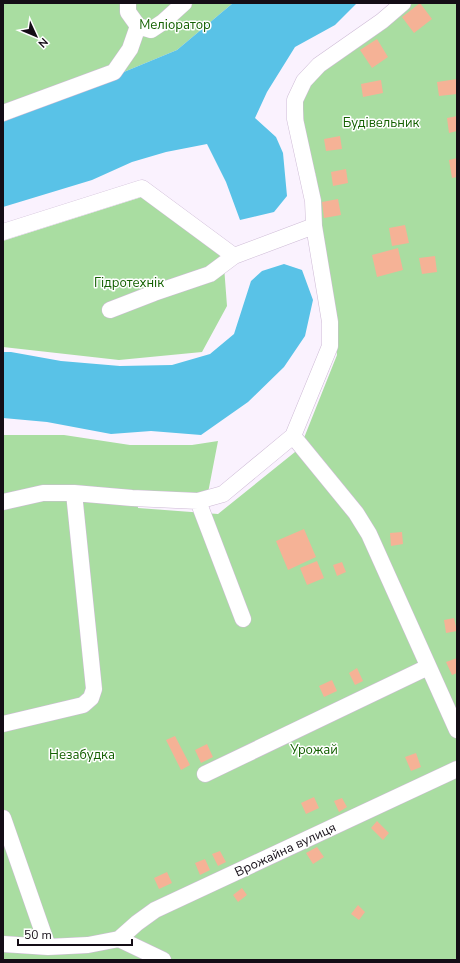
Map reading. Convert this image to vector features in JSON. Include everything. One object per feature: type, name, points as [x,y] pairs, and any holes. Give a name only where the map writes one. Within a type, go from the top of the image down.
[{"type":"street","points":[[128,3],[128,12],[138,26],[151,30],[163,22],[184,3]]},
{"type":"street","points":[[3,502],[43,493],[74,493],[132,498],[198,501],[223,494],[293,436],[330,346],[330,322],[314,226],[313,202],[295,119],[295,100],[304,81],[319,65],[382,21],[403,3]]},
{"type":"street","points":[[3,114],[114,72],[130,49],[138,26]]},
{"type":"street","points":[[3,232],[142,188],[234,256]]},
{"type":"street","points":[[110,310],[210,274],[234,256],[314,226]]},
{"type":"street","points":[[293,436],[356,513],[369,534],[457,730]]},
{"type":"street","points":[[3,724],[83,705],[91,698],[94,689],[74,493]]},
{"type":"street","points":[[198,501],[243,620]]},
{"type":"street","points":[[205,774],[428,667]]},
{"type":"street","name":"Врожайна вулиця","points":[[119,939],[155,910],[457,769]]},
{"type":"street","points":[[3,818],[48,947]]},
{"type":"street","points":[[3,944],[48,947],[88,945],[119,939],[163,960]]},
{"type":"green space","name":"Меліоратор","points":[[3,3],[233,3],[177,50],[3,122]]},
{"type":"green space","points":[[412,3],[457,3],[457,960],[3,960],[3,435],[64,435],[130,445],[192,445],[218,441],[207,498],[137,494],[138,508],[218,514],[300,448],[337,355],[316,176],[305,137],[302,95],[325,67],[384,27]]},
{"type":"green space","name":"Гідротехнік","points":[[145,196],[223,253],[227,306],[202,352],[119,360],[3,347],[3,241]]},
{"type":"water","points":[[233,3],[357,3],[335,25],[295,47],[267,92],[255,118],[276,137],[283,153],[287,196],[274,212],[240,220],[226,182],[207,144],[166,152],[132,162],[92,180],[3,207],[3,122],[177,50]]},
{"type":"water","points":[[284,264],[302,270],[313,300],[305,336],[284,367],[248,402],[201,435],[151,431],[111,434],[47,422],[3,418],[3,352],[11,352],[61,361],[120,366],[172,365],[210,354],[234,334],[251,281],[262,271]]},
{"type":"building","points":[[420,3],[432,19],[414,33],[402,17]]},
{"type":"building","points":[[377,39],[388,57],[372,68],[360,50]]},
{"type":"building","points":[[457,79],[457,94],[439,96],[437,82]]},
{"type":"building","points":[[381,80],[383,93],[363,97],[361,84]]},
{"type":"building","points":[[457,116],[457,131],[449,133],[447,118]]},
{"type":"building","points":[[340,136],[342,149],[326,151],[324,139]]},
{"type":"building","points":[[457,158],[457,177],[452,178],[449,160]]},
{"type":"building","points":[[346,169],[348,183],[333,186],[331,172]]},
{"type":"building","points":[[338,199],[341,215],[324,218],[322,202]]},
{"type":"building","points":[[405,225],[409,243],[392,246],[389,228]]},
{"type":"building","points":[[398,248],[403,270],[377,277],[372,255]]},
{"type":"building","points":[[435,256],[437,272],[422,274],[419,258]]},
{"type":"building","points":[[304,529],[316,557],[288,570],[276,541]]},
{"type":"building","points":[[402,532],[403,544],[391,546],[390,533]]},
{"type":"building","points":[[317,561],[324,578],[307,585],[300,568]]},
{"type":"building","points":[[342,562],[346,572],[337,576],[333,565]]},
{"type":"building","points":[[454,618],[457,631],[446,633],[444,620]]},
{"type":"building","points":[[457,658],[457,673],[452,675],[446,662]]},
{"type":"building","points":[[357,668],[363,681],[355,685],[349,673]]},
{"type":"building","points":[[332,680],[337,691],[324,697],[319,686]]},
{"type":"building","points":[[175,736],[190,765],[181,770],[166,740]]},
{"type":"building","points":[[207,744],[213,757],[201,763],[195,750]]},
{"type":"building","points":[[416,753],[421,767],[411,771],[405,757]]},
{"type":"building","points":[[314,797],[319,808],[306,814],[301,803]]},
{"type":"building","points":[[342,798],[347,807],[339,812],[334,801]]},
{"type":"building","points":[[377,821],[389,833],[383,840],[371,828]]},
{"type":"building","points":[[317,847],[324,857],[313,864],[306,853]]},
{"type":"building","points":[[220,851],[226,862],[218,866],[212,854]]},
{"type":"building","points":[[205,859],[210,870],[200,875],[195,863]]},
{"type":"building","points":[[167,872],[172,883],[159,889],[154,878]]},
{"type":"building","points":[[242,888],[247,895],[238,902],[233,895]]},
{"type":"building","points":[[358,905],[365,912],[359,920],[351,914]]},
{"type":"park label","name":"Будівельник","points":[[381,122]]},
{"type":"park label","name":"Урожай","points":[[314,749]]},
{"type":"park label","name":"Незабудка","points":[[82,754]]}]
